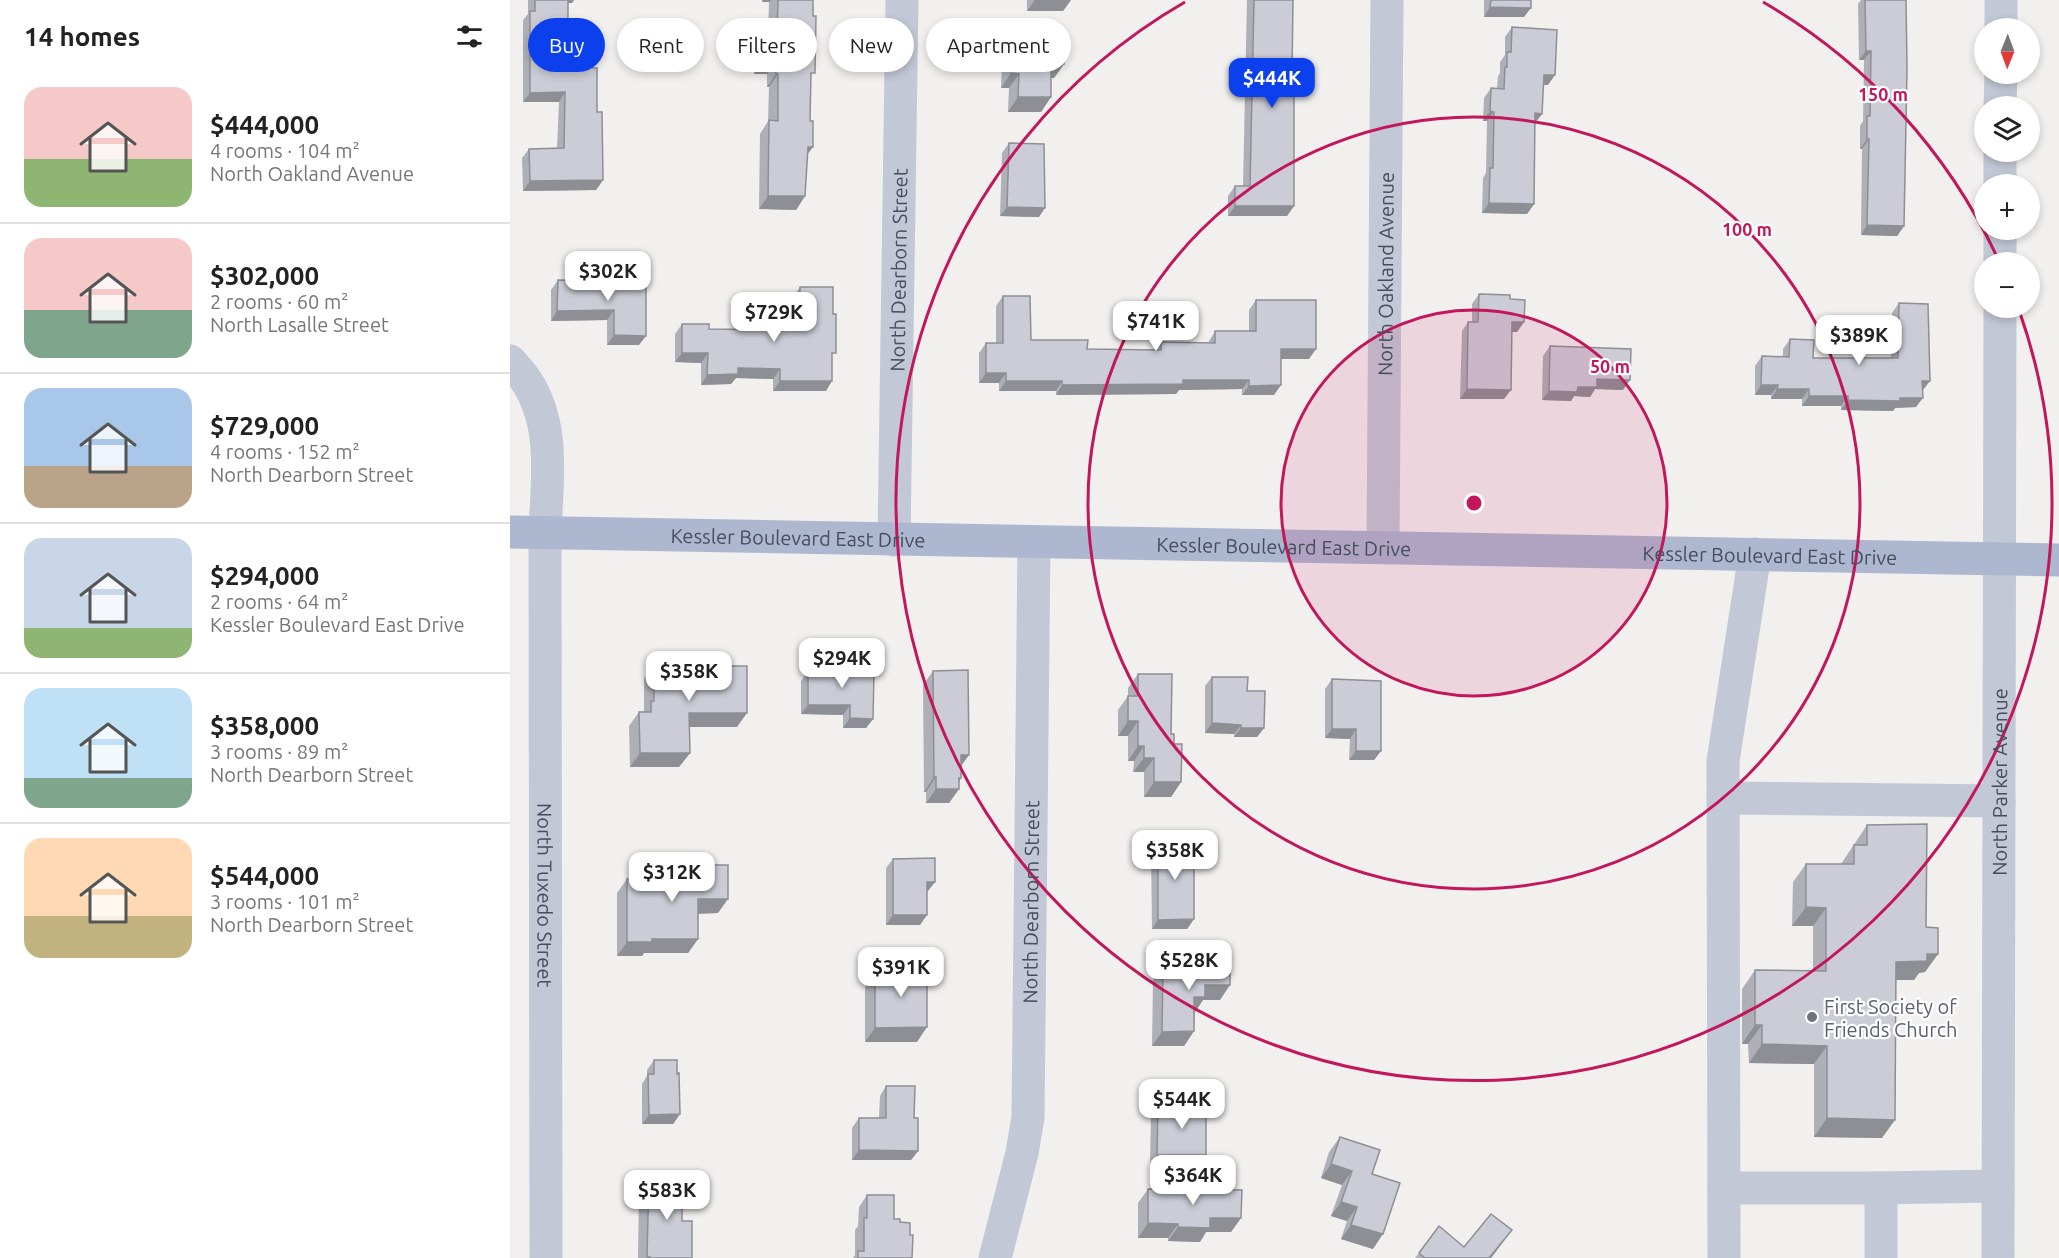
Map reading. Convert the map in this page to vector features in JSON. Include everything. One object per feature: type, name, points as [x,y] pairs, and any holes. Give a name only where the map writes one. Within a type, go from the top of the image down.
[{"type":"main road","name":"Kessler Boulevard East Drive","points":[[510,532],[2059,560]]},
{"type":"street","name":"North Dearborn Street","points":[[894,540],[902,0]]},
{"type":"street","name":"North Oakland Avenue","points":[[1383,547],[1387,0]]},
{"type":"street","points":[[2001,0],[2001,18]]},
{"type":"street","name":"North Parker Avenue","points":[[1998,1258],[2000,318]]},
{"type":"street","name":"North Tuxedo Street","points":[[510,361],[530,387],[544,420],[548,455],[545,532],[546,1258]]},
{"type":"street","name":"North Dearborn Street","points":[[995,1258],[1022,1153],[1028,1117],[1034,542]]},
{"type":"street","points":[[1724,1258],[1723,761],[1755,554]]},
{"type":"street","points":[[1723,798],[1999,801]]},
{"type":"street","points":[[1724,1188],[1998,1186]]},
{"type":"street","points":[[1875,1188],[1881,1194],[1881,1258]]},
{"type":"building","points":[[535,0],[568,0],[568,18],[530,18],[530,11],[535,11]]},
{"type":"building","points":[[778,0],[813,0],[813,16],[816,18],[778,18]]},
{"type":"building","points":[[1254,0],[1293,0],[1294,206],[1235,206],[1235,186],[1250,186]]},
{"type":"building","points":[[1491,0],[1531,0],[1531,8],[1490,7]]},
{"type":"building","points":[[1865,0],[1906,0],[1904,226],[1867,225],[1869,139],[1867,139],[1867,116],[1870,116],[1871,51],[1866,51]]},
{"type":"building","points":[[1512,27],[1557,30],[1555,75],[1544,75],[1542,114],[1535,113],[1534,204],[1489,203],[1490,168],[1493,168],[1494,112],[1490,111],[1491,88],[1504,89],[1507,52],[1511,52]]},
{"type":"building","points":[[530,72],[597,72],[597,112],[602,112],[603,180],[530,181],[529,149],[564,148],[565,92],[530,93]]},
{"type":"building","points":[[776,72],[815,72],[811,73],[810,121],[813,121],[813,147],[808,147],[805,196],[768,196],[769,120],[778,121],[778,74]]},
{"type":"building","points":[[1051,72],[1051,97],[1018,97],[1019,74],[1011,73]]},
{"type":"building","points":[[1009,143],[1044,144],[1045,208],[1007,207]]},
{"type":"building","points":[[558,280],[646,281],[646,336],[614,335],[614,310],[557,311]]},
{"type":"building","points":[[800,287],[833,287],[836,353],[832,353],[832,381],[780,381],[780,369],[738,368],[738,374],[707,375],[708,353],[682,353],[682,324],[709,324],[709,329],[794,330],[794,314],[800,313]]},
{"type":"building","points":[[1479,294],[1510,295],[1510,299],[1525,300],[1524,322],[1512,322],[1511,390],[1467,389],[1468,322],[1478,322]]},
{"type":"building","points":[[1003,296],[1030,296],[1031,340],[1088,340],[1087,349],[1161,350],[1161,342],[1215,343],[1215,331],[1256,331],[1256,300],[1316,300],[1316,349],[1281,349],[1281,385],[1249,386],[1249,380],[1183,380],[1183,384],[1062,385],[1062,381],[1006,381],[1006,373],[986,373],[986,343],[1003,343]]},
{"type":"building","points":[[1899,303],[1928,304],[1930,381],[1922,381],[1923,398],[1900,398],[1900,401],[1848,400],[1848,396],[1809,396],[1809,389],[1777,389],[1778,385],[1761,385],[1762,356],[1789,357],[1790,339],[1814,340],[1813,358],[1898,358]]},
{"type":"building","points":[[1550,346],[1631,349],[1630,380],[1597,379],[1597,387],[1578,387],[1577,392],[1549,391]]},
{"type":"building","points":[[706,662],[706,666],[747,666],[747,713],[689,713],[690,753],[640,753],[639,712],[651,712],[651,701],[654,701],[654,664]]},
{"type":"building","points":[[819,662],[843,663],[843,672],[874,673],[873,719],[850,718],[850,705],[808,705],[808,671],[819,671]]},
{"type":"building","points":[[968,670],[969,755],[961,755],[959,789],[936,789],[933,671]]},
{"type":"building","points":[[1138,674],[1172,674],[1171,734],[1174,734],[1174,744],[1182,744],[1181,782],[1154,782],[1154,758],[1144,758],[1144,746],[1138,746],[1138,721],[1128,721],[1128,696],[1138,696]]},
{"type":"building","points":[[1212,677],[1248,677],[1247,691],[1265,691],[1264,728],[1241,728],[1241,725],[1212,723]]},
{"type":"building","points":[[1332,679],[1381,681],[1381,751],[1356,751],[1356,729],[1332,729]]},
{"type":"building","name":"First Society of Friends Church","points":[[1927,824],[1926,927],[1938,928],[1938,954],[1927,954],[1927,961],[1896,962],[1895,1120],[1827,1118],[1827,1046],[1762,1044],[1762,1025],[1755,1025],[1755,970],[1826,971],[1826,908],[1806,907],[1806,864],[1854,864],[1854,845],[1867,845],[1867,825]]},
{"type":"building","points":[[1158,838],[1185,838],[1185,861],[1194,861],[1194,919],[1158,920]]},
{"type":"building","points":[[935,858],[935,882],[927,882],[927,915],[893,915],[893,859]]},
{"type":"building","points":[[694,865],[728,865],[728,899],[698,899],[698,939],[652,939],[652,942],[627,942],[627,879],[666,879],[666,873],[694,873]]},
{"type":"building","points":[[1193,961],[1230,961],[1230,985],[1205,985],[1205,997],[1194,997],[1194,1031],[1162,1032],[1163,966],[1193,966]]},
{"type":"building","points":[[891,963],[912,963],[911,972],[927,972],[927,1027],[875,1028],[875,972],[892,972]]},
{"type":"building","points":[[654,1060],[677,1060],[680,1114],[649,1115],[648,1074],[654,1074]]},
{"type":"building","points":[[886,1086],[915,1086],[914,1118],[918,1118],[918,1151],[859,1150],[859,1118],[886,1118]]},
{"type":"building","points":[[1206,1104],[1206,1155],[1157,1155],[1158,1106]]},
{"type":"building","points":[[1340,1137],[1380,1150],[1372,1174],[1400,1183],[1383,1234],[1351,1225],[1357,1207],[1341,1202],[1352,1171],[1331,1164]]},
{"type":"building","points":[[649,1175],[674,1175],[674,1188],[682,1188],[682,1221],[692,1221],[692,1258],[647,1257]]},
{"type":"building","points":[[1148,1189],[1242,1190],[1241,1218],[1210,1218],[1210,1228],[1148,1223]]},
{"type":"building","points":[[867,1195],[894,1195],[894,1219],[910,1223],[910,1235],[913,1235],[912,1258],[858,1258],[858,1251],[864,1251]]},
{"type":"building","points":[[1491,1214],[1512,1230],[1489,1258],[1425,1258],[1419,1253],[1439,1226],[1464,1247]]},
{"type":"place","name":"First Society of Friends Church","points":[[1812,1017]]}]
